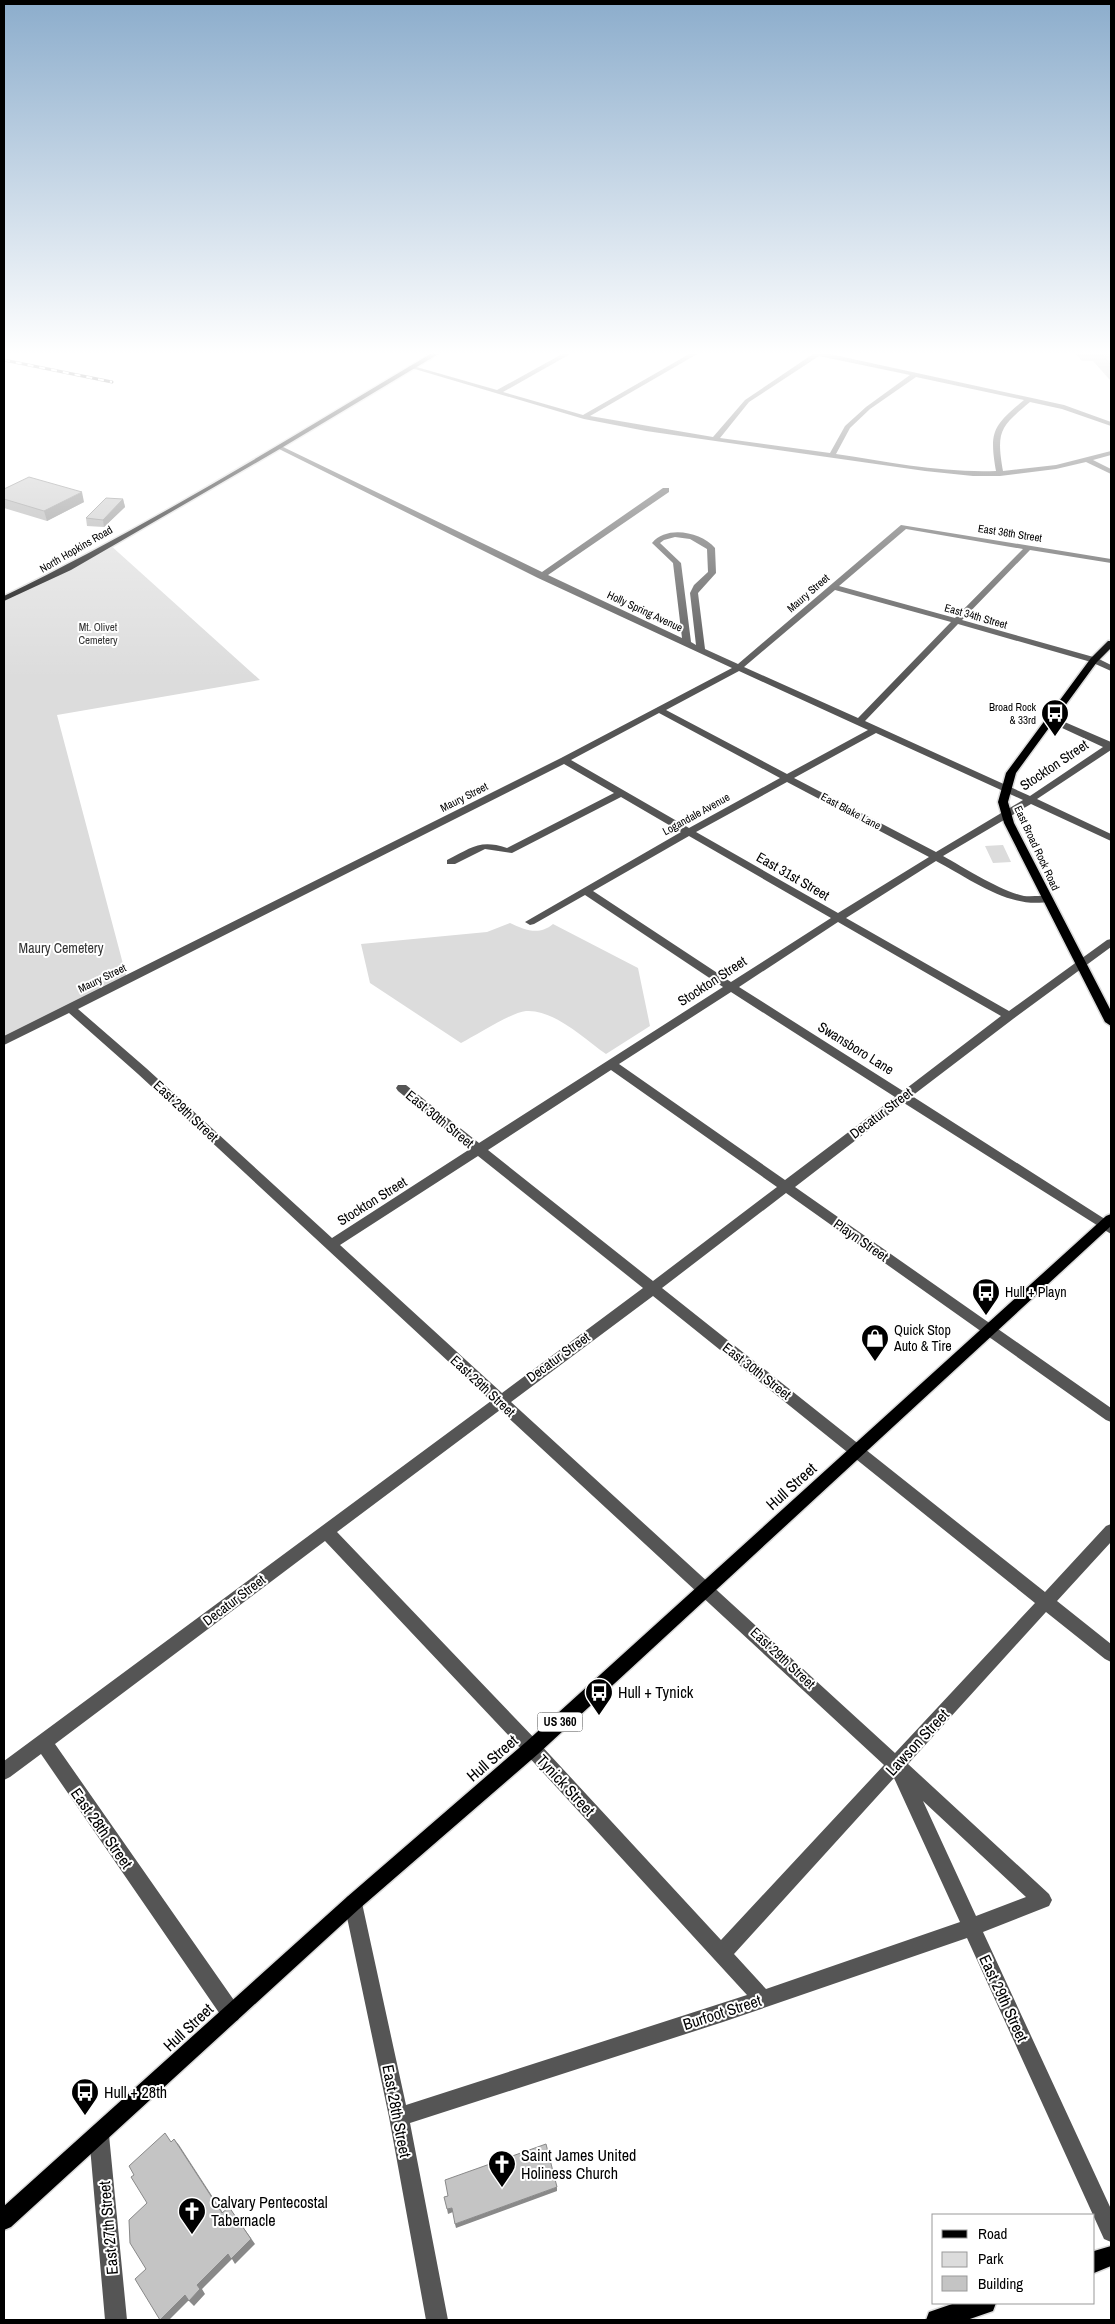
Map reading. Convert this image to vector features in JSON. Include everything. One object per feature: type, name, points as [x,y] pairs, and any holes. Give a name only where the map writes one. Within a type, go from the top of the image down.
[{"type":"main road","name":"North Hopkins Road","points":[[4,599],[68,568],[255,461]]},
{"type":"main road","name":"East Broad Rock Road","points":[[1111,643],[1094,660],[1011,773],[1006,787],[1004,802],[1006,816],[1111,1022]]},
{"type":"main road","name":"Hull Street","points":[[4,2220],[100,2135],[353,1903],[532,1748],[990,1330],[1109,1224]]},
{"type":"main road","points":[[1095,2262],[1111,2256]]},
{"type":"main road","points":[[937,2320],[981,2304]]},
{"type":"street","name":"Holly Spring Avenue","points":[[309,461],[541,576],[738,668],[1006,787],[1111,838]]},
{"type":"street","points":[[871,461],[933,470],[1000,474],[1043,470],[1076,461]]},
{"type":"street","points":[[997,461],[1000,474]]},
{"type":"street","points":[[1091,461],[1111,472]]},
{"type":"street","points":[[541,576],[666,490]]},
{"type":"street","name":"East 36th Street","points":[[904,528],[1111,561]]},
{"type":"street","name":"Maury Street","points":[[4,1041],[297,896],[564,760],[738,668],[904,528]]},
{"type":"street","points":[[686,643],[677,563],[656,543],[665,536],[684,536],[707,544],[711,548],[712,572],[697,586],[694,593],[701,650]]},
{"type":"street","points":[[859,722],[1029,547]]},
{"type":"street","name":"East 34th Street","points":[[834,587],[1094,660],[1111,668]]},
{"type":"street","name":"East Blake Lane","points":[[659,710],[1007,894],[1024,899],[1047,899]]},
{"type":"street","points":[[1050,719],[1111,746]]},
{"type":"street","name":"Logandale Avenue","points":[[530,922],[688,832],[875,730]]},
{"type":"street","name":"Stockton Street","points":[[330,1245],[478,1151],[730,986],[936,856],[1006,816],[1111,746]]},
{"type":"street","name":"East 31st Street","points":[[564,760],[1009,1016]]},
{"type":"street","points":[[451,862],[483,846],[508,851],[621,793]]},
{"type":"street","name":"Swansboro Lane","points":[[586,891],[904,1097],[1109,1224]]},
{"type":"street","name":"Decatur Street","points":[[4,1771],[652,1288],[1009,1016],[1111,943]]},
{"type":"street","name":"East 29th Street","points":[[70,1008],[148,1077],[499,1401],[706,1588],[1043,1900]]},
{"type":"street","name":"Playn Street","points":[[611,1064],[1111,1416]]},
{"type":"street","name":"East 30th Street","points":[[402,1088],[478,1151],[858,1450],[1111,1654]]},
{"type":"street","name":"Tynick Street","points":[[326,1531],[532,1748],[763,1999]]},
{"type":"street","name":"Lawson Street","points":[[722,1953],[1111,1531]]},
{"type":"street","name":"East 28th Street","points":[[43,1742],[231,2013]]},
{"type":"street","name":"East 29th Street","points":[[897,1764],[1111,2232]]},
{"type":"street","name":"Burfoot Street","points":[[399,2117],[763,1999],[972,1927],[1043,1900]]},
{"type":"street","name":"East 28th Street","points":[[353,1903],[399,2117],[437,2320]]},
{"type":"street","name":"East 27th Street","points":[[100,2135],[116,2320]]},
{"type":"green space","points":[[109,544],[260,680],[57,715],[127,979],[4,1040],[4,598],[31,586]]},
{"type":"green space","points":[[1003,845],[1011,862],[993,863],[985,846]]},
{"type":"green space","points":[[510,923],[532,931],[548,928],[553,924],[638,968],[650,1026],[606,1054],[558,1020],[537,1012],[526,1011],[503,1020],[461,1043],[370,983],[361,944],[487,932]]},
{"type":"building","points":[[29,477],[82,492],[44,511],[4,499],[4,489]]},
{"type":"building","points":[[106,498],[123,499],[103,520],[86,518]]},
{"type":"building","name":"Calvary Pentecostal Tabernacle","points":[[165,2133],[171,2142],[174,2139],[222,2213],[229,2207],[251,2239],[231,2259],[228,2254],[197,2285],[200,2289],[189,2301],[185,2295],[160,2320],[135,2279],[146,2269],[130,2243],[129,2220],[147,2203],[131,2177],[134,2175],[129,2166]]},
{"type":"building","name":"Saint James United Holiness Church","points":[[546,2144],[557,2187],[455,2224],[452,2208],[447,2209],[444,2197],[448,2196],[445,2180]]},
{"type":"place","name":"Broad Rock & 33rd","points":[[1055,737]]},
{"type":"place","name":"Hull + Playn","points":[[986,1316]]},
{"type":"place","name":"Quick Stop Auto & Tire","points":[[875,1362]]},
{"type":"place","name":"Hull + Tynick","points":[[599,1716]]},
{"type":"place","name":"Hull + 28th","points":[[85,2116]]},
{"type":"place","name":"Saint James United Holiness Church","points":[[502,2188]]},
{"type":"place","name":"Calvary Pentecostal Tabernacle","points":[[192,2235]]},
{"type":"park label","name":"Mt. Olivet Cemetery","points":[[98,633]]},
{"type":"park label","name":"Maury Cemetery","points":[[61,948]]}]
